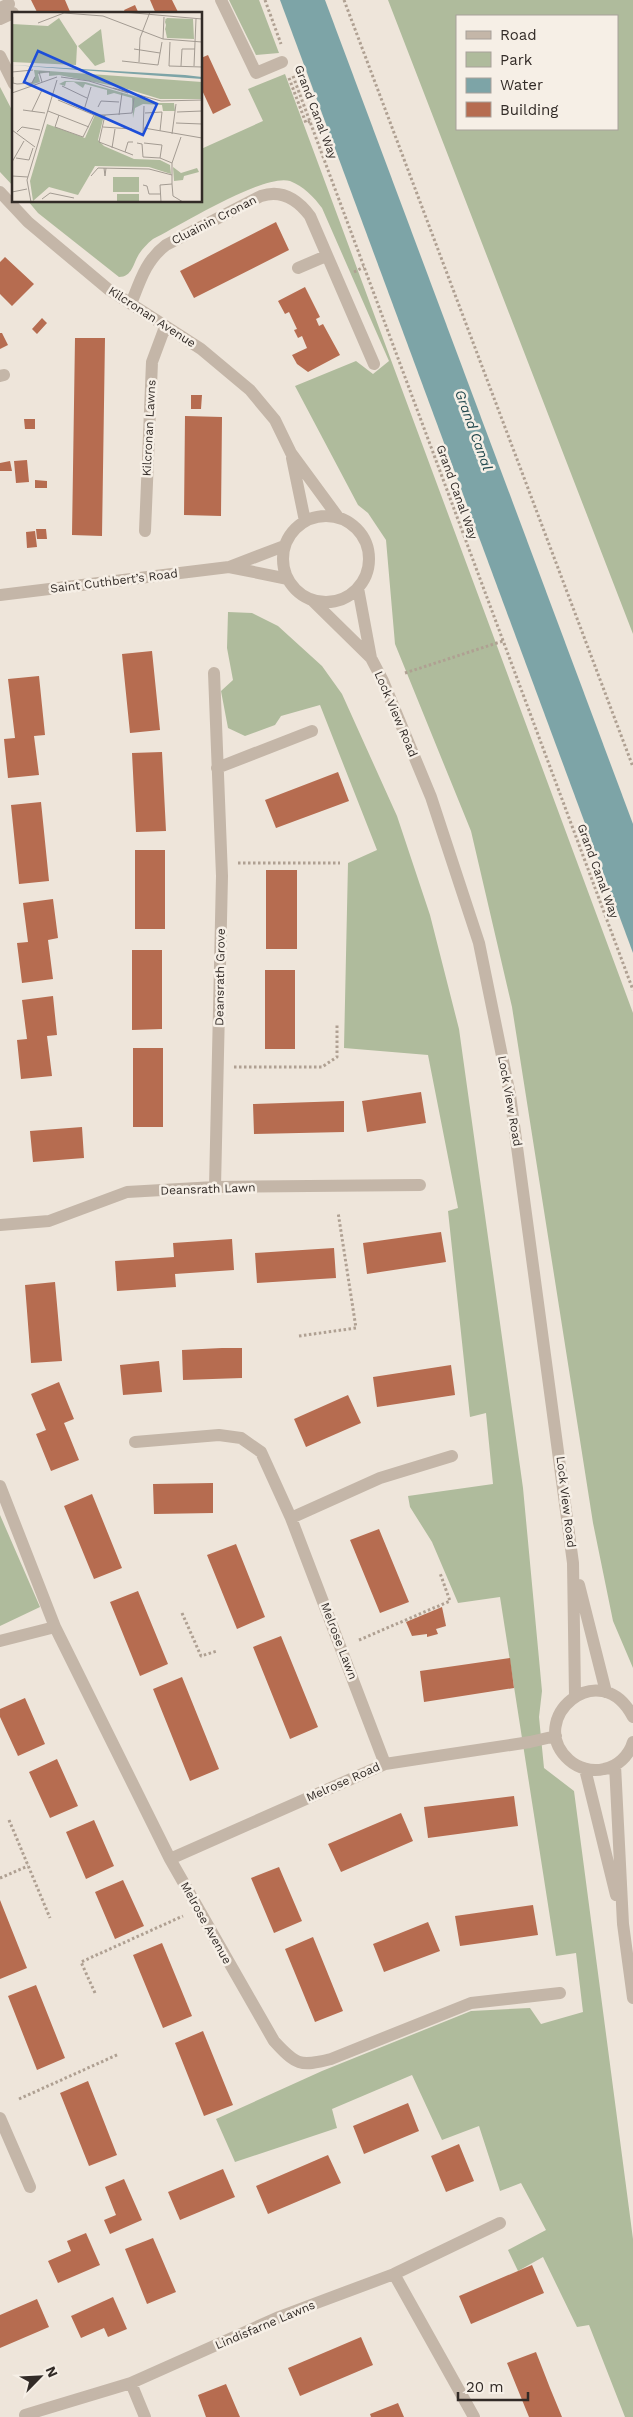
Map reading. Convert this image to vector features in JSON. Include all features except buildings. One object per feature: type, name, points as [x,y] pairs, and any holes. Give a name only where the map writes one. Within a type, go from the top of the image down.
[{"type":"street","points":[[222,0],[256,73],[282,62]]},
{"type":"street","points":[[0,19],[7,8]]},
{"type":"street","points":[[6,59],[12,78]]},
{"type":"street","name":"Kilcronan Avenue","points":[[0,192],[28,222],[108,289],[201,349],[250,390],[275,420],[291,453],[338,517]]},
{"type":"street","name":"Cluainin Cronan","points":[[131,304],[146,264],[166,244],[272,193],[284,195],[303,206],[310,216],[374,364]]},
{"type":"street","points":[[298,268],[326,256]]},
{"type":"street","name":"Kilcronan Lawns","points":[[145,531],[152,362],[165,327]]},
{"type":"street","name":"Kilcronan Avenue","points":[[291,453],[305,521]]},
{"type":"street","points":[[316,516],[338,517],[352,523],[362,534],[368,547],[369,562],[366,576],[358,588],[336,601],[314,600],[294,589],[288,579],[282,558],[284,546],[296,527],[305,521],[316,516]]},
{"type":"street","name":"Saint Cuthbert’s Road","points":[[0,595],[229,567],[284,546]]},
{"type":"street","name":"Saint Cuthbert’s Road","points":[[229,567],[288,579]]},
{"type":"street","name":"Lock View Road","points":[[358,588],[371,658]]},
{"type":"street","name":"Lock View Road","points":[[314,600],[371,658],[383,681],[431,798],[479,943],[510,1095],[574,1563],[606,1692]]},
{"type":"street","name":"Deansrath Grove","points":[[214,673],[222,876],[215,1187]]},
{"type":"street","points":[[218,768],[312,731]]},
{"type":"street","name":"Deansrath Lawn","points":[[0,1226],[49,1221],[127,1192],[215,1187],[420,1185]]},
{"type":"street","name":"Melrose Lawn","points":[[135,1442],[219,1435],[241,1438],[261,1452],[291,1518],[385,1764]]},
{"type":"street","points":[[291,1518],[380,1478],[452,1456]]},
{"type":"street","name":"Melrose Avenue","points":[[0,1486],[55,1627],[170,1859],[274,2041],[290,2058],[308,2065],[331,2059],[471,2003],[560,1993]]},
{"type":"street","name":"Lock View Road","points":[[574,1563],[576,1696]]},
{"type":"street","points":[[0,1641],[55,1627]]},
{"type":"street","points":[[633,1718],[628,1707],[618,1698],[606,1692],[585,1692],[566,1703],[556,1724],[556,1736],[559,1747],[565,1757],[584,1769],[595,1770],[615,1765],[625,1757],[633,1742]]},
{"type":"street","name":"Melrose Road","points":[[170,1859],[385,1764],[530,1742],[556,1736]]},
{"type":"street","points":[[615,1765],[623,1924],[633,1998]]},
{"type":"street","points":[[584,1769],[623,1924]]},
{"type":"street","points":[[0,2118],[30,2187]]},
{"type":"street","name":"Lindisfarne Lawns","points":[[25,2415],[131,2383],[279,2317],[394,2274],[500,2223]]},
{"type":"street","points":[[394,2274],[474,2417]]},
{"type":"street","points":[[131,2383],[145,2417]]},
{"type":"path","points":[[265,0],[282,46]]},
{"type":"path","points":[[344,0],[633,766]]},
{"type":"path","points":[[282,62],[306,123],[310,121]]},
{"type":"path","name":"Grand Canal Way","points":[[292,73],[633,990]]},
{"type":"path","points":[[405,673],[504,641]]},
{"type":"path","points":[[235,863],[340,863]]},
{"type":"path","points":[[234,1067],[322,1066],[337,1057],[337,1024]]},
{"type":"path","points":[[299,1336],[356,1328],[338,1212]]},
{"type":"path","points":[[359,1640],[450,1601],[440,1573]]},
{"type":"path","points":[[182,1613],[201,1656],[217,1651]]},
{"type":"path","points":[[9,1820],[50,1918]]},
{"type":"path","points":[[0,1878],[28,1866]]},
{"type":"path","points":[[95,1993],[81,1962],[197,1909]]},
{"type":"path","points":[[18,2099],[118,2054]]},
{"type":"green space","points":[[229,0],[259,0],[279,53],[256,55]]},
{"type":"green space","points":[[388,0],[633,0],[633,634]]},
{"type":"green space","points":[[285,74],[633,1013],[633,1668],[613,1621],[593,1523],[512,1007],[471,831],[395,644],[386,540],[368,513],[358,505],[295,386],[356,361],[373,374],[389,361],[322,208],[308,192],[290,181],[278,181],[242,192],[153,239],[145,246],[127,275],[119,277],[38,213],[29,202],[202,202],[202,149],[263,121],[248,89]]},
{"type":"green space","points":[[0,87],[12,110],[12,185],[0,172]]},
{"type":"green space","points":[[228,612],[252,613],[278,626],[322,666],[342,694],[397,816],[430,915],[459,1029],[523,1488],[542,1691],[539,1717],[544,1768],[574,1791],[633,2239],[633,2417],[625,2417],[589,2325],[577,2327],[543,2257],[518,2271],[508,2250],[546,2230],[521,2183],[500,2191],[479,2126],[442,2140],[412,2075],[332,2109],[337,2128],[235,2162],[216,2119],[322,2071],[471,2011],[530,2008],[541,2024],[583,2012],[576,1953],[556,1956],[500,1597],[458,1603],[432,1542],[410,1507],[408,1496],[493,1484],[486,1413],[470,1417],[448,1211],[458,1208],[428,1055],[344,1048],[348,863],[377,850],[320,705],[281,716],[275,725],[245,736],[228,728],[221,691],[233,680],[227,648]]},
{"type":"green space","points":[[0,1515],[40,1607],[0,1626]]},
{"type":"water","name":"Grand Canal","points":[[280,0],[325,0],[633,824],[633,953]]}]
